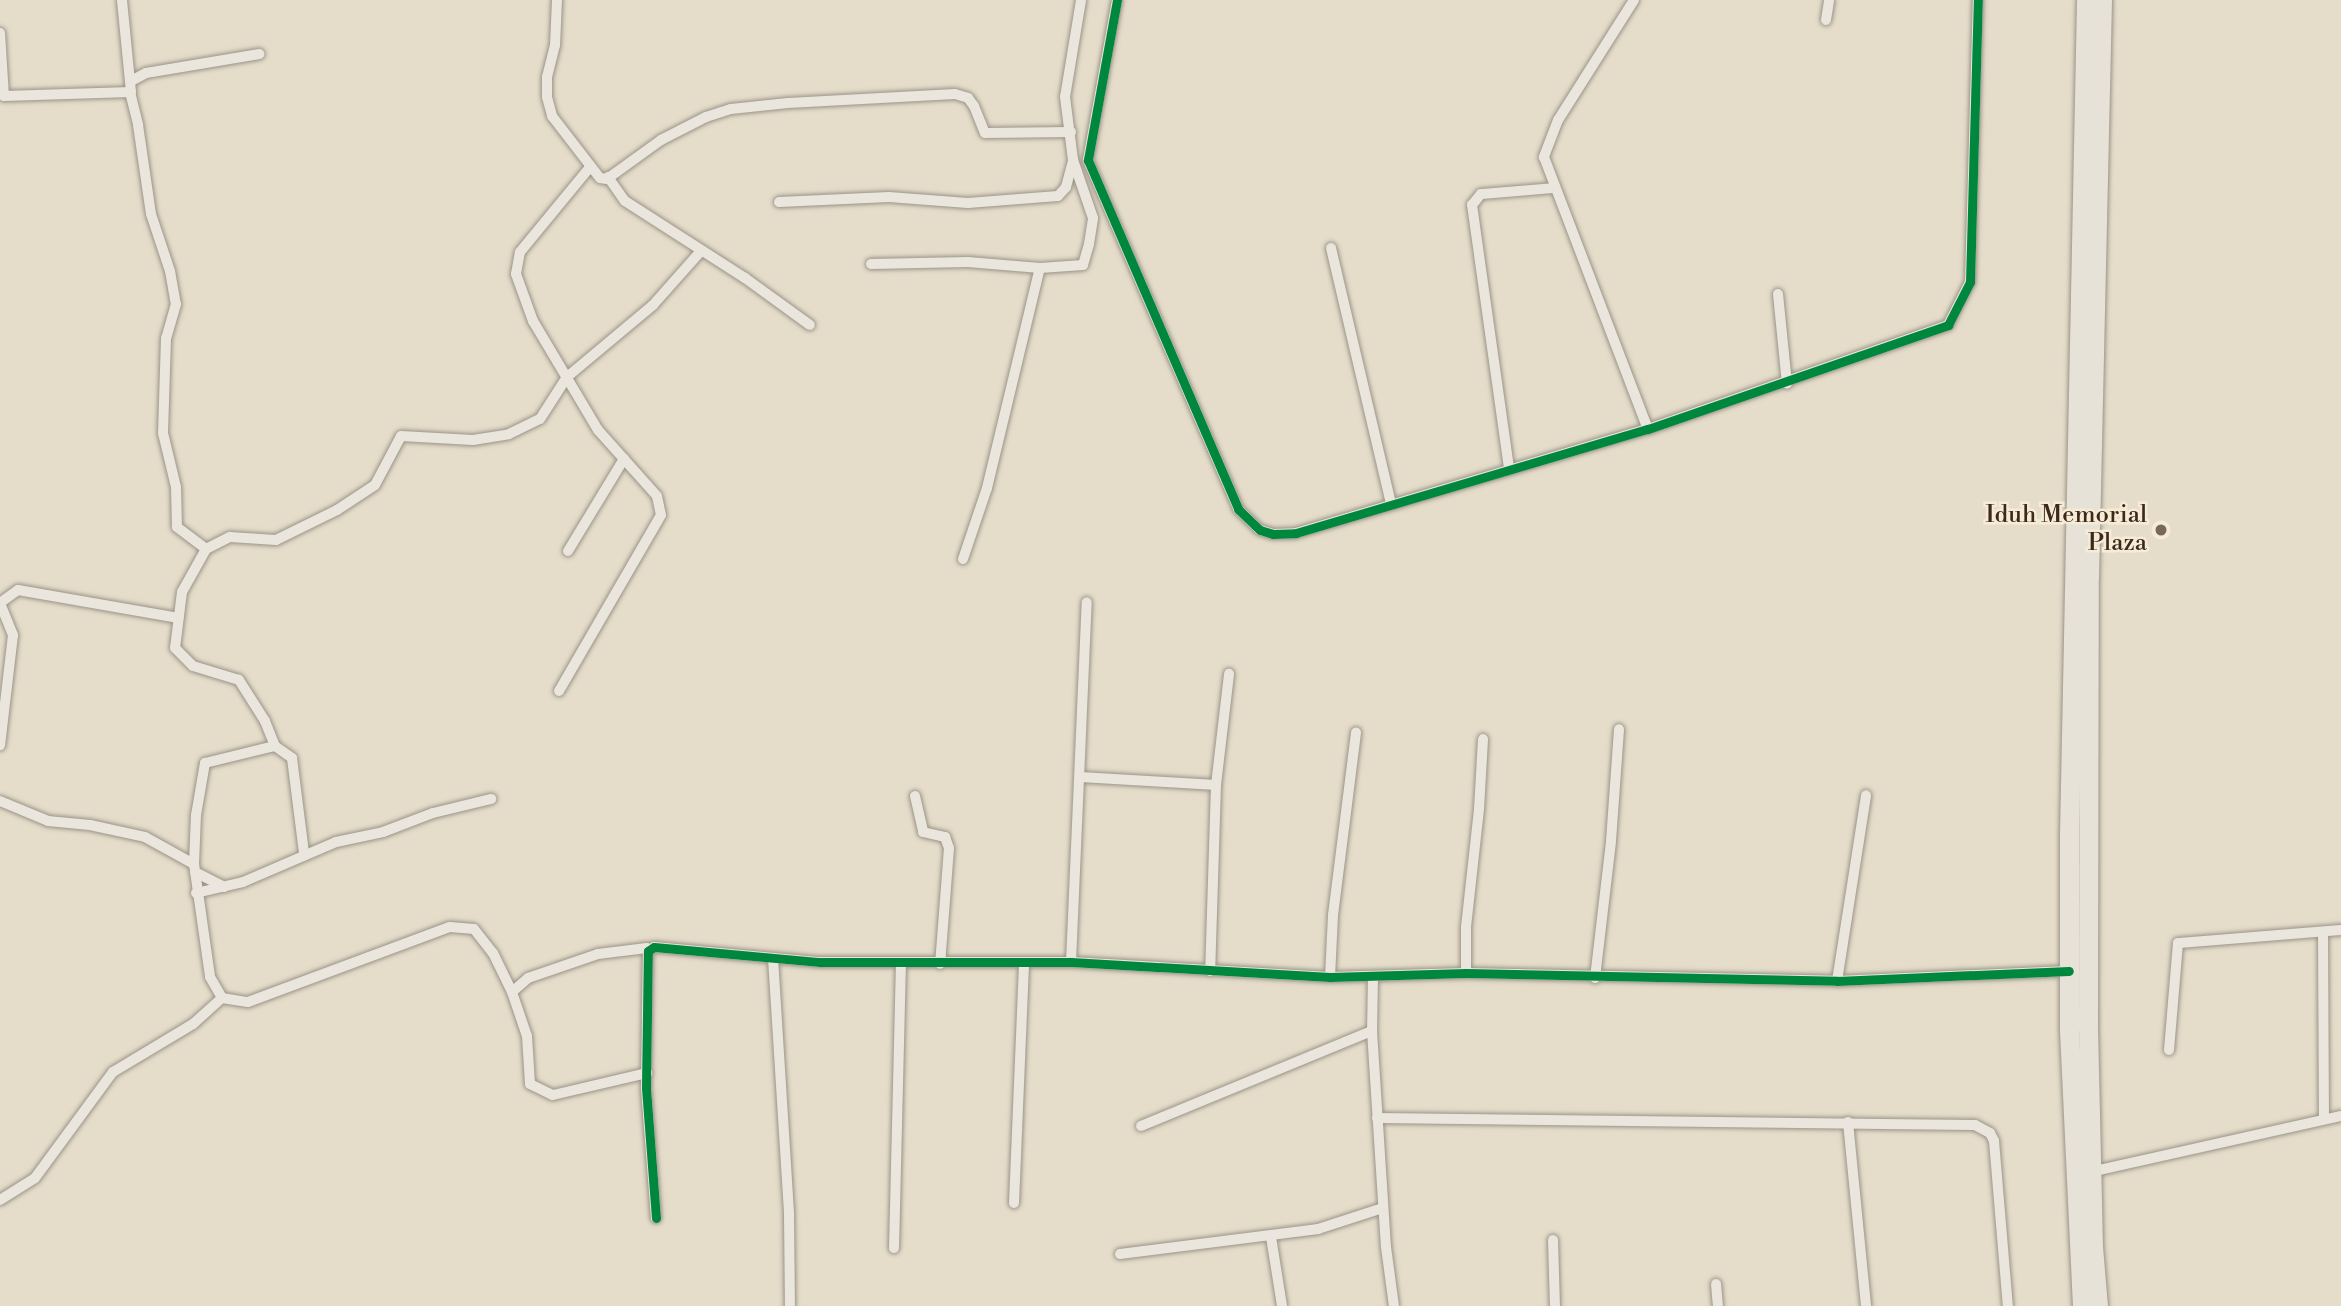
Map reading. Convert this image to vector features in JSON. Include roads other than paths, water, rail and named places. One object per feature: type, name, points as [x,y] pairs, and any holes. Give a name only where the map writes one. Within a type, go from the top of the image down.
[{"type":"highway","points":[[2086,0],[2083,509],[2090,1172],[2098,1306]]},
{"type":"highway","points":[[2082,1306],[2076,1231],[2069,971],[2102,0]]},
{"type":"street","points":[[0,33],[4,96],[131,92],[122,0]]},
{"type":"street","points":[[557,0],[555,45],[547,78],[547,97],[552,116],[600,178],[608,177],[661,140],[706,117],[731,109],[788,103],[955,94],[968,98],[985,133],[1071,132]]},
{"type":"street","points":[[871,264],[968,262],[1040,268],[1083,265],[1093,218],[1073,160],[1065,97],[1081,0]]},
{"type":"street","points":[[1117,0],[1088,160],[1238,509],[1260,530],[1284,533],[1296,533],[1508,468],[1648,429],[1787,384],[1948,325],[1970,282],[1978,0]]},
{"type":"street","points":[[1634,0],[1548,140],[1544,157],[1648,429]]},
{"type":"street","points":[[1826,20],[1829,0]]},
{"type":"street","points":[[131,81],[146,73],[259,54]]},
{"type":"street","points":[[131,96],[151,214],[170,271],[176,304],[166,338],[163,433],[176,487],[177,527],[206,549]]},
{"type":"street","points":[[779,202],[889,197],[968,203],[1058,196],[1066,187],[1073,160]]},
{"type":"street","points":[[559,691],[661,515],[657,496],[598,430],[533,321],[516,274],[520,252],[590,167]]},
{"type":"street","points":[[608,177],[625,201],[745,278],[810,325]]},
{"type":"street","points":[[1508,468],[1472,205],[1481,194],[1554,188]]},
{"type":"street","points":[[1331,248],[1391,503]]},
{"type":"street","points":[[304,853],[292,758],[275,746],[265,721],[239,680],[193,666],[175,648],[182,592],[206,549],[230,537],[276,540],[337,510],[375,485],[401,436],[473,440],[509,434],[540,419],[567,377],[653,305],[701,251]]},
{"type":"street","points":[[962,559],[987,488],[1040,268]]},
{"type":"street","points":[[1778,294],[1787,384]]},
{"type":"street","points":[[568,551],[624,459]]},
{"type":"street","points":[[0,745],[13,635],[5,630],[0,603],[18,590],[179,618]]},
{"type":"street","points":[[1071,962],[1087,602]]},
{"type":"street","points":[[1210,971],[1216,785],[1229,674]]},
{"type":"street","points":[[1595,978],[1611,841],[1619,729]]},
{"type":"street","points":[[1330,977],[1334,915],[1356,732]]},
{"type":"street","points":[[1466,973],[1466,928],[1479,809],[1483,740]]},
{"type":"street","points":[[222,998],[210,977],[195,868],[196,815],[205,763],[275,746]]},
{"type":"street","points":[[1081,777],[1216,785]]},
{"type":"street","points":[[1837,981],[1866,795]]},
{"type":"street","points":[[915,796],[923,832],[945,837],[950,848],[940,964]]},
{"type":"street","points":[[197,893],[243,882],[304,853],[383,832],[433,813],[491,799]]},
{"type":"street","points":[[0,801],[48,821],[90,825],[145,837],[225,887]]},
{"type":"street","points":[[222,998],[247,1002],[450,928],[474,929],[493,953],[512,992],[527,1036],[530,1084],[554,1095],[647,1073]]},
{"type":"street","points":[[2169,1050],[2178,943],[2341,930]]},
{"type":"street","points":[[2323,932],[2324,1118]]},
{"type":"street","points":[[648,951],[654,947],[773,958],[901,965],[1071,962],[1330,977],[1466,973],[1595,978],[1837,981],[2069,971]]},
{"type":"street","points":[[512,992],[528,978],[598,954],[647,948],[648,951]]},
{"type":"street","points":[[648,951],[647,1073],[656,1218]]},
{"type":"street","points":[[773,958],[789,1215],[790,1306]]},
{"type":"street","points":[[1014,1203],[1024,963]]},
{"type":"street","points":[[894,1248],[901,965]]},
{"type":"street","points":[[1373,975],[1372,1031],[1377,1118],[1383,1209],[1394,1306]]},
{"type":"street","points":[[0,1200],[35,1178],[113,1072],[193,1024],[222,998]]},
{"type":"street","points":[[1140,1126],[1372,1031]]},
{"type":"street","points":[[2090,1172],[2341,1115]]},
{"type":"street","points":[[1377,1118],[1975,1125],[1990,1133],[1994,1141],[2008,1306]]},
{"type":"street","points":[[1848,1122],[1866,1306]]},
{"type":"street","points":[[1120,1254],[1318,1229],[1383,1209]]},
{"type":"street","points":[[1271,1237],[1282,1306]]},
{"type":"street","points":[[1553,1240],[1555,1306]]},
{"type":"street","points":[[1716,1284],[1718,1306]]},
{"type":"place","name":"Iduh Memorial Plaza","points":[[2161,530]]}]
